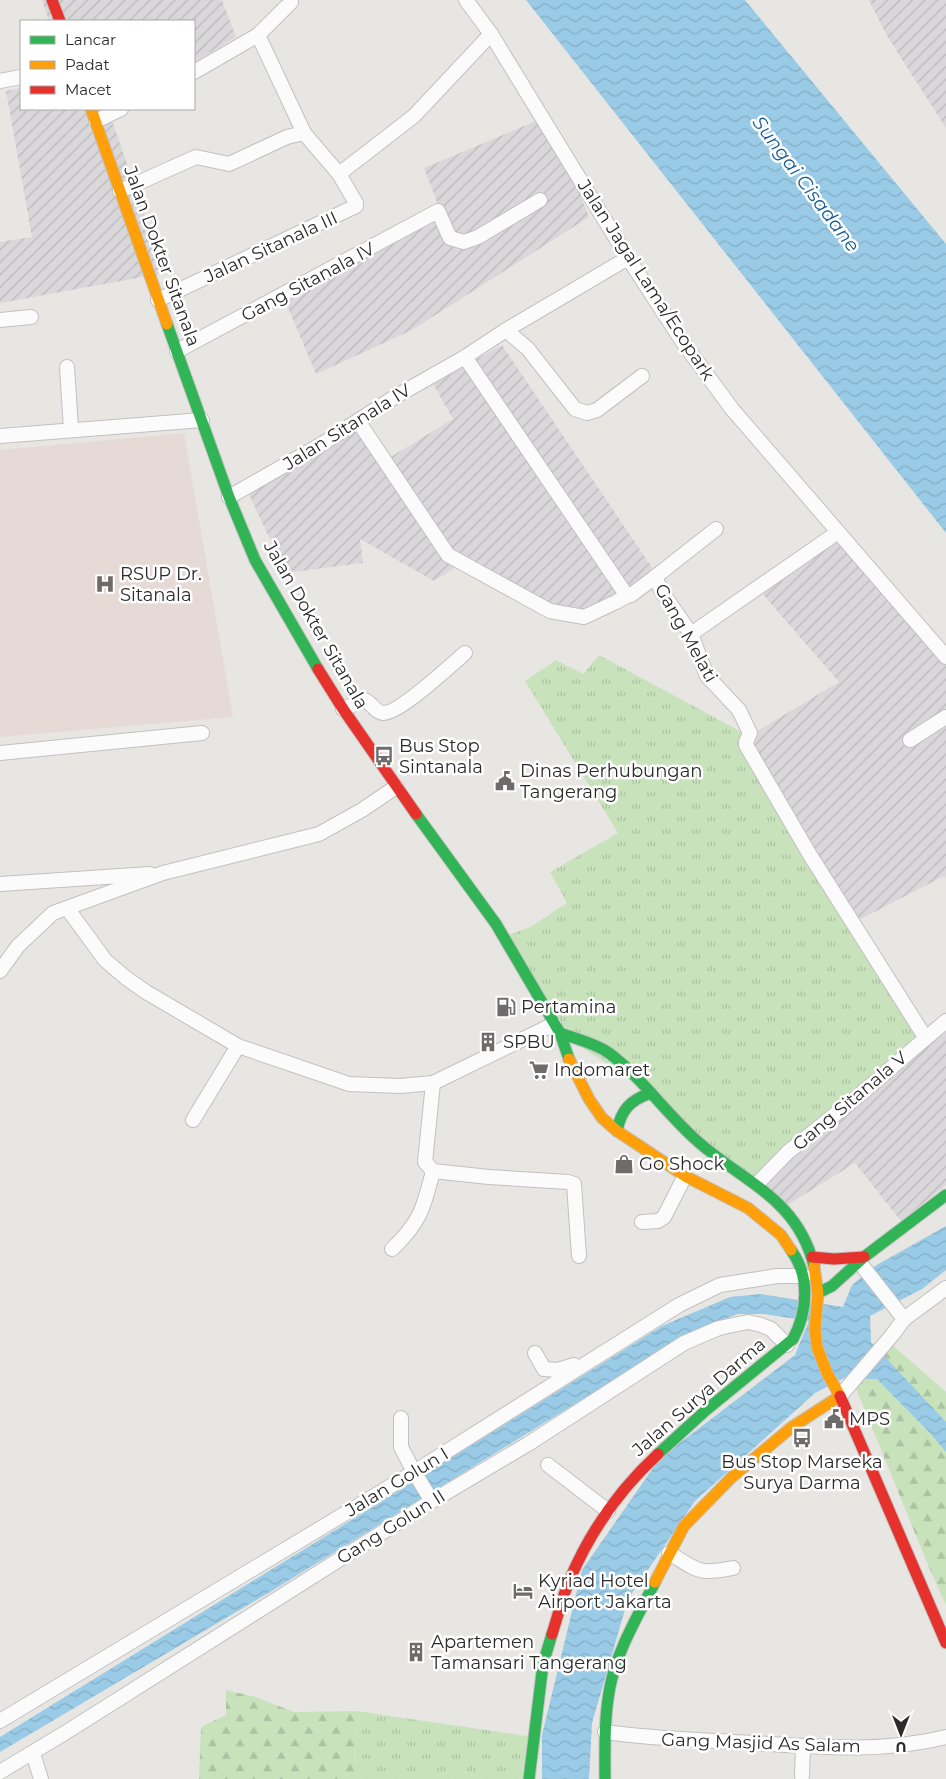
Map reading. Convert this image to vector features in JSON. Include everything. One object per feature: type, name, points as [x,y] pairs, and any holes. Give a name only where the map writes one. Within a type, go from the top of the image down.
[{"type":"main road","points":[[52,0],[60,20]]},
{"type":"main road","name":"Jalan Dokter Sitanala","points":[[94,115],[229,497],[262,574],[343,709],[396,788],[496,924],[543,1002],[589,1099],[602,1118],[685,1176],[748,1208],[781,1235],[797,1258],[804,1276],[805,1293]]},
{"type":"main road","points":[[557,1029],[608,1052],[696,1139],[730,1167],[758,1184],[784,1207],[799,1227],[812,1257],[818,1296],[816,1337],[821,1356],[840,1389],[946,1643]]},
{"type":"main road","points":[[618,1131],[619,1119],[626,1107],[638,1097],[651,1093]]},
{"type":"main road","points":[[818,1296],[863,1263],[946,1195]]},
{"type":"main road","points":[[812,1257],[863,1263]]},
{"type":"main road","name":"Jalan Surya Darma","points":[[529,1779],[534,1728],[545,1656],[569,1582],[584,1548],[608,1511],[643,1468],[705,1411],[793,1339],[800,1326],[805,1293]]},
{"type":"main road","points":[[605,1779],[605,1732],[610,1687],[623,1646],[684,1526],[732,1477],[840,1389]]},
{"type":"main road","points":[[595,1779],[605,1753]]},
{"type":"street","points":[[195,71],[258,35],[291,2],[290,0]]},
{"type":"street","name":"Jalan Jagal Lama/Ecopark","points":[[466,0],[491,34],[628,258],[682,341],[732,409],[946,657]]},
{"type":"street","points":[[258,35],[304,133],[339,174],[414,116],[491,34]]},
{"type":"street","points":[[0,80],[20,76]]},
{"type":"street","points":[[94,115],[116,110]]},
{"type":"street","points":[[120,191],[196,157],[229,164],[287,137],[304,133]]},
{"type":"street","name":"Jalan Sitanala III","points":[[158,300],[356,206],[339,174]]},
{"type":"street","name":"Gang Sitanala IV","points":[[177,351],[438,212],[450,238],[464,242],[478,238],[540,200]]},
{"type":"street","name":"Jalan Sitanala IV","points":[[229,497],[322,444],[417,383],[465,357],[506,330],[628,258]]},
{"type":"street","points":[[0,320],[31,317]]},
{"type":"street","points":[[506,330],[528,349],[575,409],[587,413],[597,410],[642,376]]},
{"type":"street","name":"Gang Melati","points":[[465,357],[626,596],[631,595],[655,577],[662,592],[691,634],[707,676],[739,710],[750,731],[746,746],[810,855],[926,1037]]},
{"type":"street","points":[[67,367],[71,429]]},
{"type":"street","points":[[0,436],[202,420]]},
{"type":"street","points":[[358,421],[448,555],[550,611],[584,617],[626,596]]},
{"type":"street","points":[[655,577],[716,529]]},
{"type":"street","points":[[691,634],[838,532]]},
{"type":"street","points":[[343,709],[364,700],[369,701],[378,711],[388,712],[414,697],[465,653]]},
{"type":"street","points":[[910,740],[946,717]]},
{"type":"street","points":[[0,753],[202,733]]},
{"type":"street","points":[[0,971],[18,946],[53,913],[163,874],[319,834],[396,788]]},
{"type":"street","points":[[0,884],[163,874]]},
{"type":"street","points":[[67,908],[97,950],[126,978],[146,992],[238,1046],[349,1084],[400,1086],[433,1082],[557,1029]]},
{"type":"street","name":"Gang Sitanala V","points":[[758,1184],[788,1152],[857,1097],[946,1021]]},
{"type":"street","points":[[193,1120],[238,1046]]},
{"type":"street","points":[[433,1082],[425,1162],[433,1171],[574,1184],[578,1256]]},
{"type":"street","points":[[392,1249],[408,1234],[422,1212],[433,1171]]},
{"type":"street","points":[[642,1222],[658,1221],[664,1217],[685,1176]]},
{"type":"street","points":[[863,1263],[900,1314]]},
{"type":"street","name":"Jalan Golun I","points":[[0,1721],[415,1474],[679,1305],[720,1285],[777,1276],[804,1276]]},
{"type":"street","points":[[840,1389],[893,1334],[900,1314],[943,1295]]},
{"type":"street","name":"Gang Golun II","points":[[0,1772],[33,1753],[431,1500],[528,1444],[684,1343],[719,1328],[748,1322],[771,1329],[787,1345]]},
{"type":"street","points":[[535,1353],[544,1369],[558,1370],[570,1365],[578,1368]]},
{"type":"street","points":[[400,1418],[401,1447],[431,1500]]},
{"type":"street","points":[[548,1464],[608,1511]]},
{"type":"street","points":[[669,1553],[698,1571],[711,1572],[733,1568]]},
{"type":"street","name":"Gang Masjid As Salam","points":[[605,1732],[646,1738],[803,1746],[885,1747],[918,1744],[946,1737]]},
{"type":"street","points":[[802,1776],[803,1746]]},
{"type":"street","points":[[33,1753],[41,1779]]},
{"type":"shaded area","points":[[42,0],[222,0],[236,37],[195,61],[195,20],[49,20]]},
{"type":"shaded area","points":[[869,0],[946,0],[946,128],[887,36]]},
{"type":"shaded area","points":[[20,88],[20,110],[108,110],[165,273],[0,303],[0,242],[32,237],[6,91]]},
{"type":"shaded area","points":[[548,116],[589,217],[412,330],[316,374],[283,296],[443,218],[424,168]]},
{"type":"shaded area","points":[[502,345],[659,578],[590,620],[552,614],[459,565],[434,581],[360,539],[363,563],[286,573],[245,486],[359,418],[389,458],[453,419],[433,384]]},
{"type":"shaded area","name":"RSUP Dr. Sitanala","points":[[184,433],[233,717],[0,737],[0,450]]},
{"type":"shaded area","points":[[831,526],[946,649],[946,878],[944,876],[859,920],[793,827],[749,736],[839,682],[760,591]]},
{"type":"shaded area","points":[[946,1012],[946,1185],[901,1221],[855,1163],[784,1207],[757,1184],[923,1029]]},
{"type":"green space","points":[[599,655],[749,736],[793,827],[923,1029],[757,1184],[651,1093],[560,1033],[504,937],[532,926],[567,903],[550,872],[618,833],[525,681],[556,660],[583,674]]},
{"type":"green space","points":[[889,1342],[946,1392],[946,1605],[850,1374]]},
{"type":"green space","points":[[226,1690],[256,1697],[294,1712],[356,1711],[355,1779],[199,1779],[201,1727],[226,1715]]},
{"type":"green space","points":[[356,1711],[533,1737],[532,1779],[355,1779]]},
{"type":"water","name":"Sungai Cisadane","points":[[526,0],[745,0],[946,244],[946,533]]},
{"type":"water","points":[[946,1226],[946,1270],[922,1289],[870,1316],[871,1342],[946,1422],[946,1452],[877,1379],[844,1378],[815,1393],[695,1501],[628,1599],[592,1723],[589,1779],[542,1779],[542,1735],[582,1570],[660,1458],[795,1355],[809,1321],[764,1314],[738,1314],[693,1331],[270,1592],[0,1752],[0,1737],[662,1326],[730,1297],[761,1294],[843,1307],[852,1285],[875,1266]]},
{"type":"traffic: fast","points":[[167,324],[229,497],[255,560],[318,669]]},
{"type":"traffic: fast","points":[[416,814],[496,924],[560,1033],[569,1059]]},
{"type":"traffic: fast","points":[[560,1033],[592,1044],[609,1053],[632,1073],[695,1139],[766,1193],[795,1223],[806,1242],[814,1266]]},
{"type":"traffic: fast","points":[[617,1131],[621,1117],[628,1107],[637,1099],[651,1093]]},
{"type":"traffic: fast","points":[[818,1293],[832,1286],[864,1257],[946,1195]]},
{"type":"traffic: fast","points":[[658,1454],[705,1411],[793,1339],[802,1317],[805,1294],[801,1271],[791,1250]]},
{"type":"traffic: fast","points":[[605,1779],[606,1721],[613,1673],[629,1633],[655,1582]]},
{"type":"traffic: fast","points":[[529,1779],[543,1664],[552,1634]]},
{"type":"traffic: slow","points":[[91,110],[167,324]]},
{"type":"traffic: slow","points":[[569,1059],[589,1099],[602,1118],[617,1131],[685,1176],[748,1208],[781,1235],[791,1250]]},
{"type":"traffic: slow","points":[[655,1582],[684,1526],[732,1477],[792,1427],[840,1396],[827,1373],[817,1347],[815,1329],[818,1294],[814,1266]]},
{"type":"traffic: jam","points":[[52,0],[60,20]]},
{"type":"traffic: jam","points":[[318,669],[343,709],[416,814]]},
{"type":"traffic: jam","points":[[812,1257],[834,1259],[864,1257]]},
{"type":"traffic: jam","points":[[840,1396],[946,1643]]},
{"type":"traffic: jam","points":[[552,1634],[567,1586],[587,1544],[619,1496],[658,1454]]},
{"type":"place","name":"RSUP Dr. Sitanala","points":[[105,584]]},
{"type":"place","name":"Bus Stop Sintanala","points":[[384,756]]},
{"type":"place","name":"Dinas Perhubungan Tangerang","points":[[505,781]]},
{"type":"place","name":"Pertamina","points":[[506,1007]]},
{"type":"place","name":"SPBU","points":[[488,1042]]},
{"type":"place","name":"Indomaret","points":[[539,1070]]},
{"type":"place","name":"Go Shock","points":[[624,1164]]},
{"type":"place","name":"MPS","points":[[834,1419]]},
{"type":"place","name":"Bus Stop Marseka Surya Darma","points":[[802,1438]]},
{"type":"place","name":"Kyriad Hotel Airport Jakarta","points":[[523,1591]]},
{"type":"place","name":"Apartemen Tamansari Tangerang","points":[[416,1652]]}]
